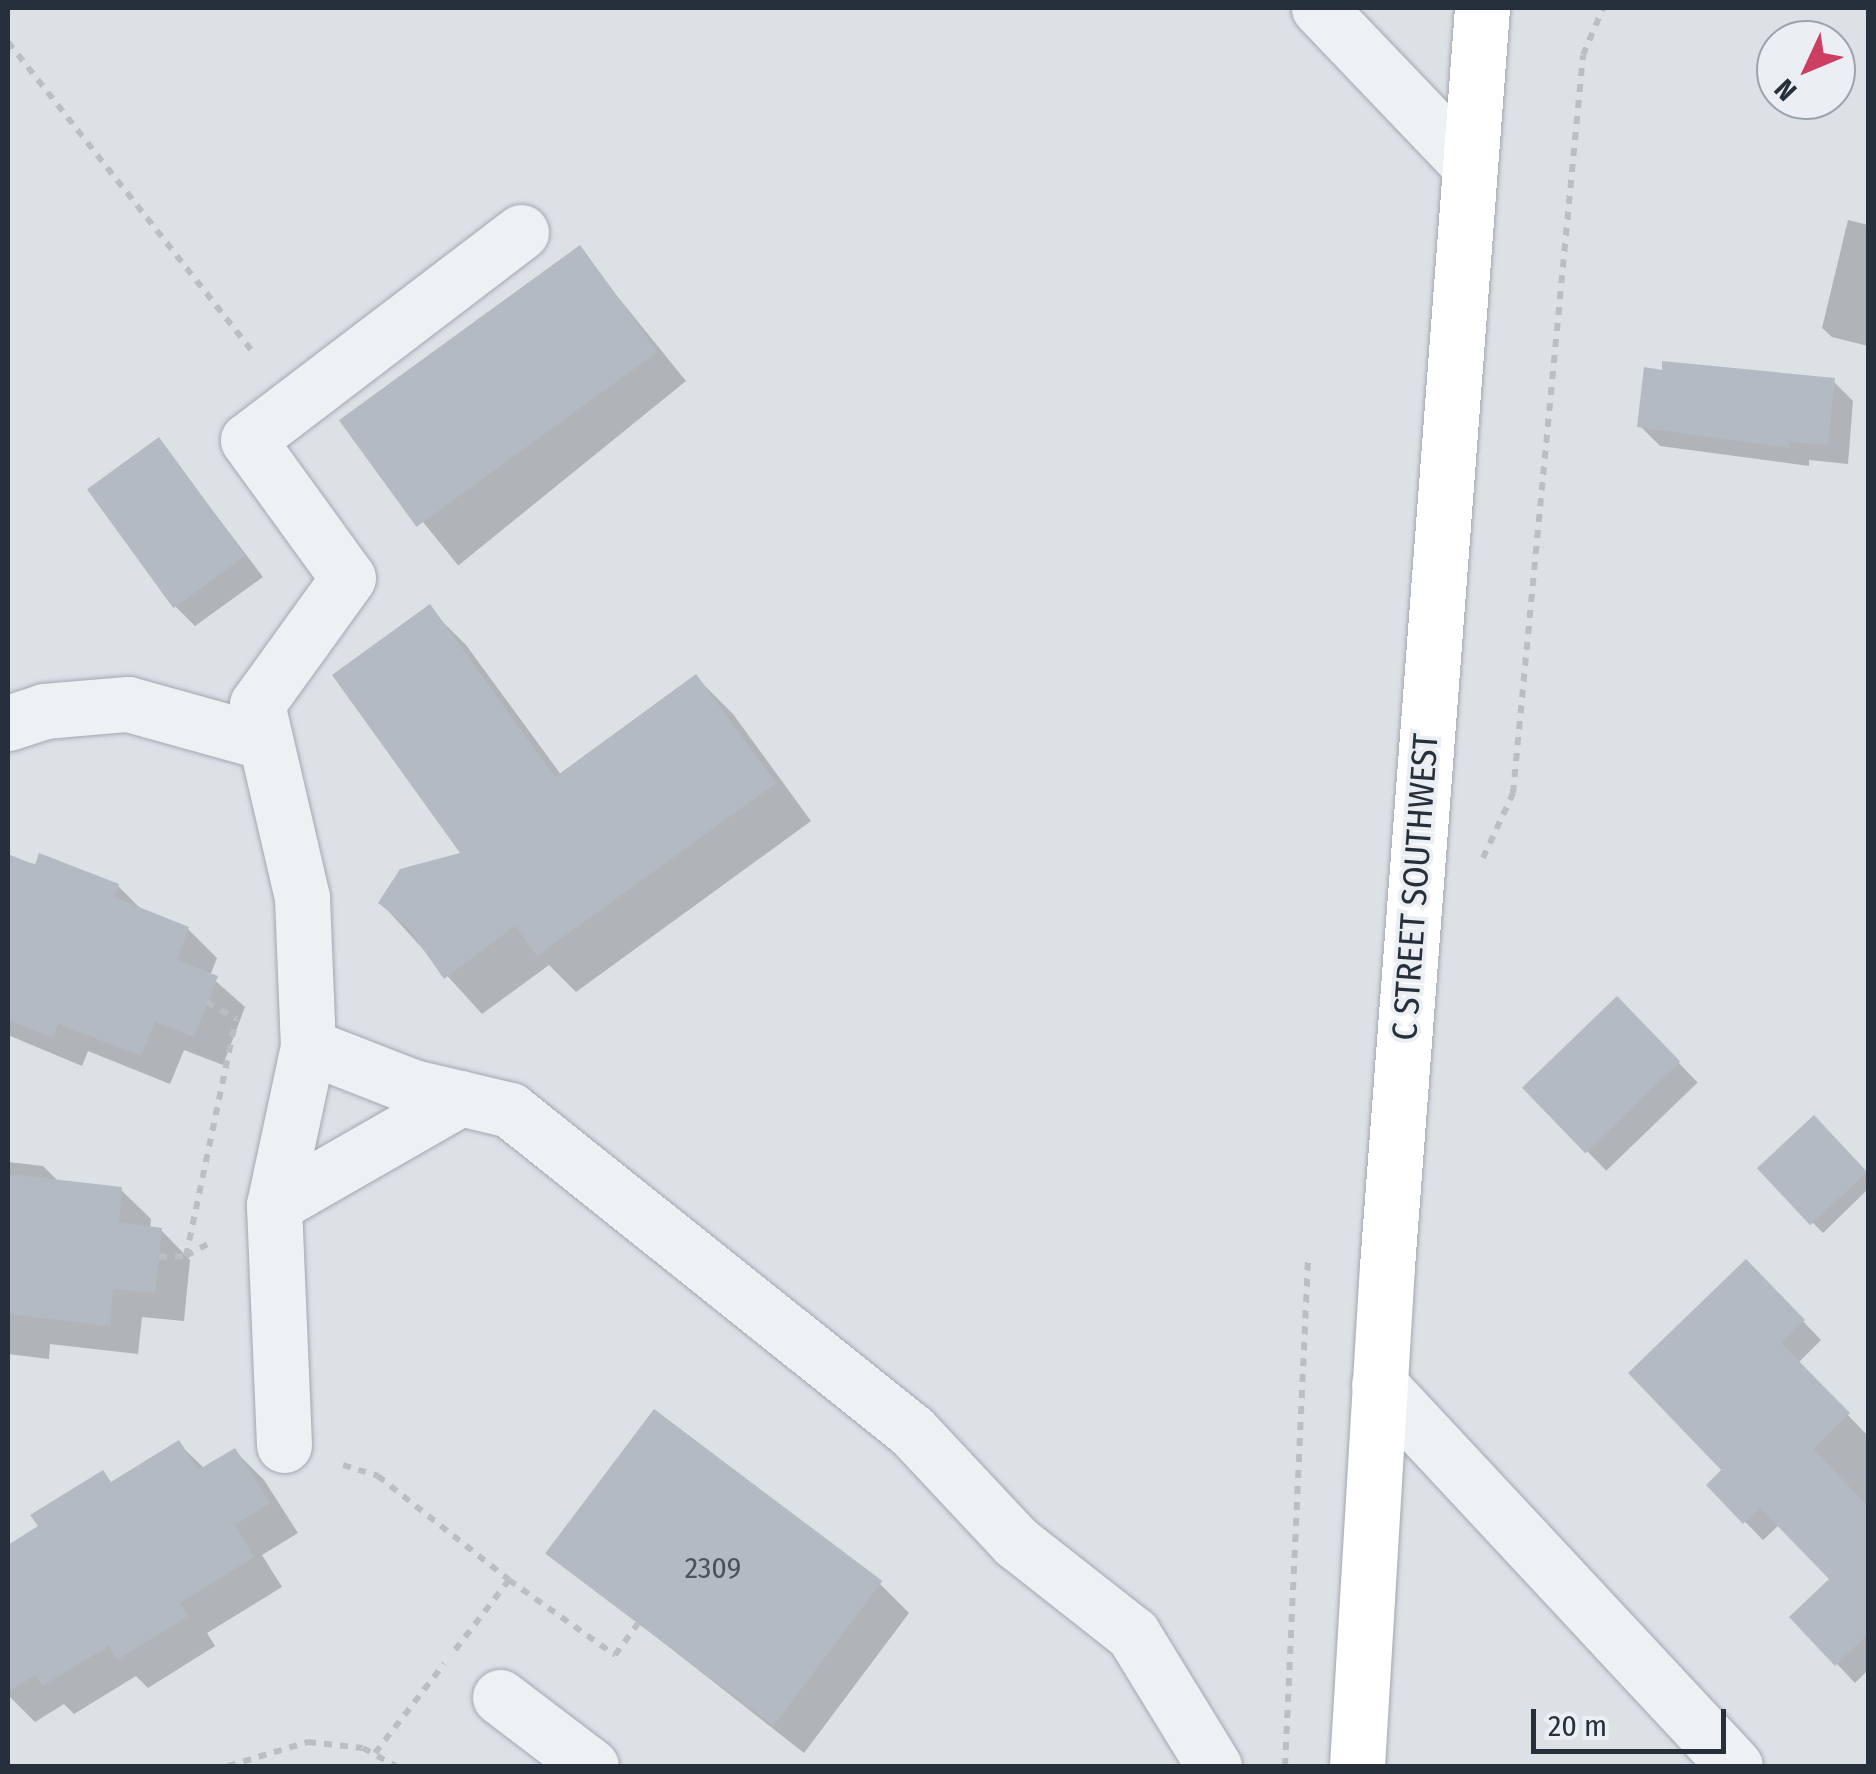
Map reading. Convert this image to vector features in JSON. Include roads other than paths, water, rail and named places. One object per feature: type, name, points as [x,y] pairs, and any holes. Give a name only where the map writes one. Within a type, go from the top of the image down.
[{"type":"main road","name":"C STREET SOUTHWEST","points":[[1357,1766],[1379,1384],[1482,8]]},
{"type":"street","points":[[1319,8],[1469,166]]},
{"type":"street","points":[[284,1445],[274,1205],[308,1046],[302,898],[257,704],[348,578],[248,440],[521,232]]},
{"type":"street","points":[[8,723],[44,710],[128,704],[265,742]]},
{"type":"street","points":[[308,1046],[413,1088],[510,1110],[912,1431],[1016,1542],[1134,1634],[1214,1766]]},
{"type":"street","points":[[274,1205],[461,1098]]},
{"type":"street","points":[[1379,1384],[1735,1766]]},
{"type":"street","points":[[500,1697],[591,1766]]}]
